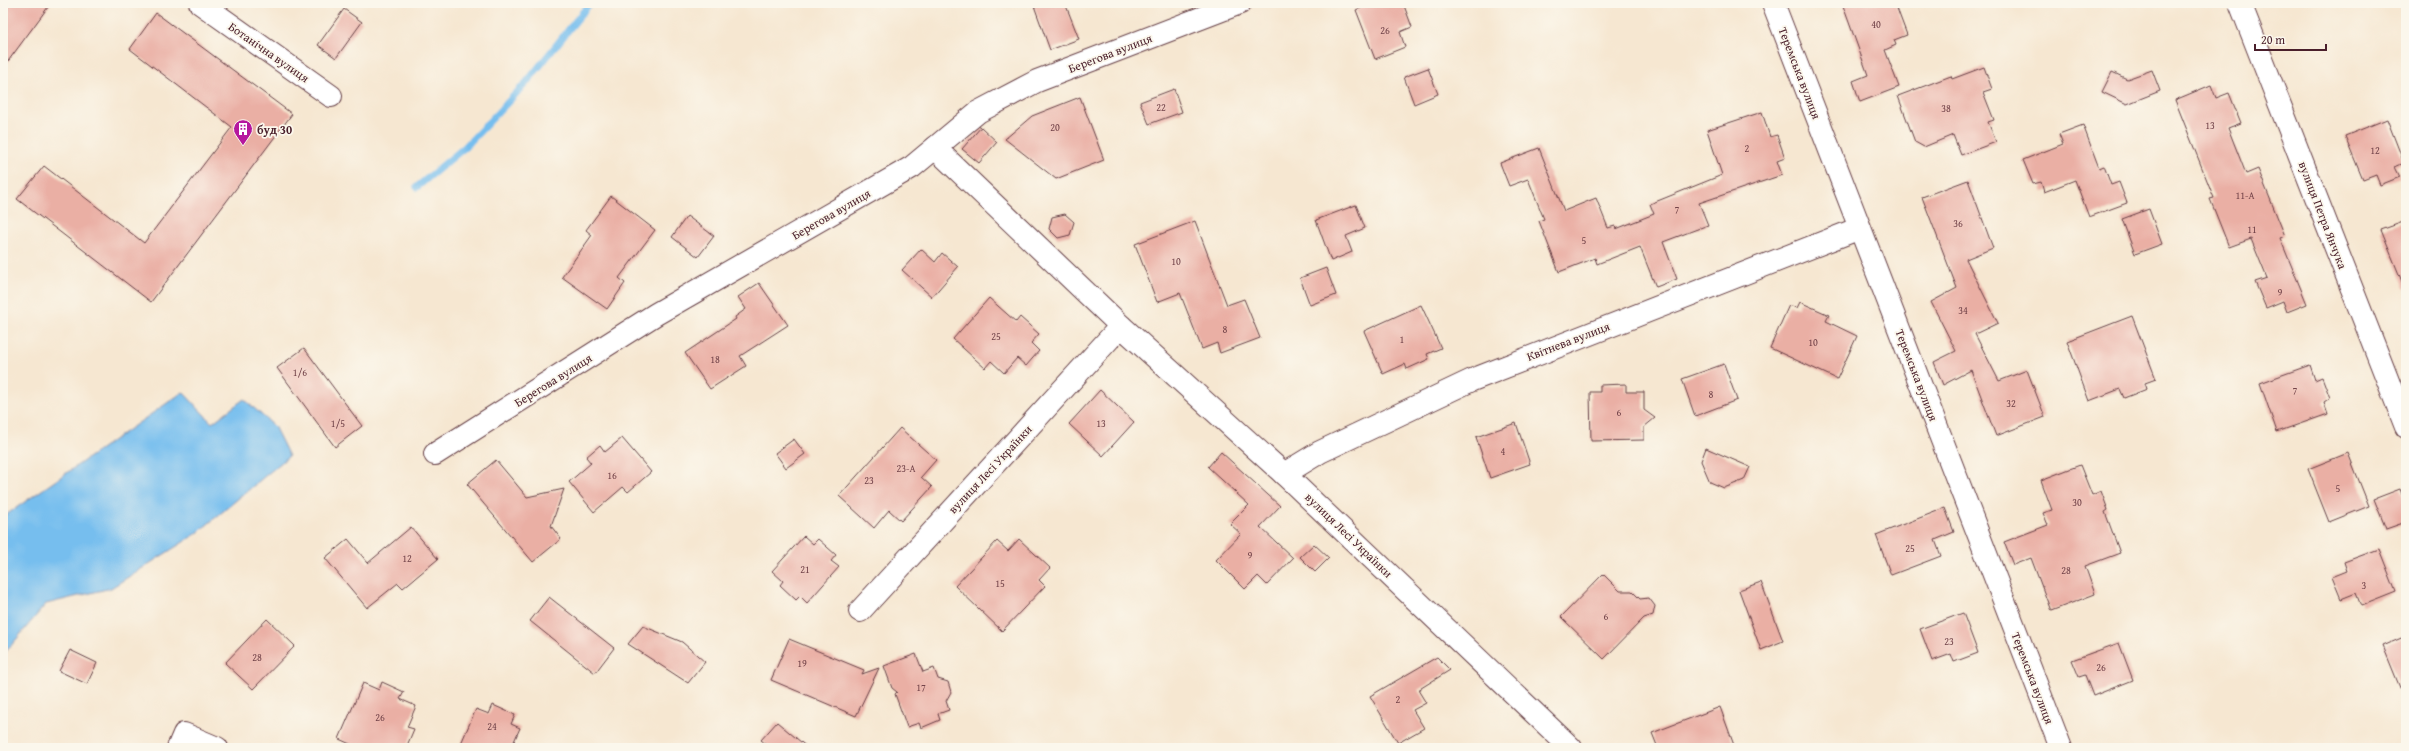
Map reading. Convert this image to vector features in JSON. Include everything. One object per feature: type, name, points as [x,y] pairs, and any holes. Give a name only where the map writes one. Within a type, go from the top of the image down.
[{"type":"street","name":"Берегова вулиця","points":[[435,454],[656,314],[912,167],[978,112],[1037,81],[1240,3]]},
{"type":"street","name":"Теремська вулиця","points":[[1773,3],[2060,748]]},
{"type":"street","name":"вулиця Петра Янчука","points":[[2240,3],[2406,427]]},
{"type":"street","name":"Ботанічна вулиця","points":[[206,5],[331,96]]},
{"type":"street","name":"вулиця Лесі Українки","points":[[935,148],[1121,326],[1284,474],[1571,748]]},
{"type":"street","name":"Квітнева вулиця","points":[[1284,474],[1339,442],[1472,380],[1860,228]]},
{"type":"street","name":"вулиця Лесі Українки","points":[[860,611],[1121,326]]},
{"type":"street","points":[[181,741],[217,748]]},
{"type":"water","points":[[183,392],[212,423],[244,399],[274,426],[289,456],[196,534],[111,588],[46,604],[3,655],[3,517]]},
{"type":"building","points":[[3,3],[51,3],[3,68]]},
{"type":"building","points":[[1033,3],[1065,3],[1079,39],[1050,50]]},
{"type":"building","points":[[1373,3],[1403,3],[1412,27],[1400,32],[1405,47],[1375,59],[1356,10]]},
{"type":"building","points":[[1842,3],[1895,3],[1907,35],[1894,40],[1896,45],[1885,50],[1899,87],[1860,102],[1853,81],[1868,75]]},
{"type":"building","points":[[344,9],[362,22],[336,58],[318,45]]},
{"type":"building","name":"буд 30","points":[[156,13],[292,114],[151,302],[17,199],[44,166],[144,243],[232,127],[130,49]]},
{"type":"building","points":[[1984,67],[1992,89],[1983,92],[1994,120],[1988,122],[1996,142],[1961,155],[1953,135],[1924,147],[1915,142],[1898,96],[1951,76],[1952,79]]},
{"type":"building","points":[[1428,68],[1438,94],[1414,104],[1404,77]]},
{"type":"building","points":[[2152,70],[2160,91],[2127,104],[2102,92],[2112,72],[2127,79]]},
{"type":"building","points":[[2211,85],[2216,98],[2229,93],[2241,123],[2228,128],[2246,174],[2258,169],[2285,236],[2280,238],[2307,304],[2287,312],[2283,301],[2266,308],[2255,282],[2267,278],[2251,239],[2229,247],[2210,199],[2214,198],[2175,100]]},
{"type":"building","points":[[1174,89],[1182,112],[1149,124],[1140,102]]},
{"type":"building","points":[[1080,97],[1104,160],[1056,179],[1005,139],[1032,116]]},
{"type":"building","points":[[1762,112],[1770,137],[1777,135],[1785,158],[1777,161],[1782,175],[1699,203],[1708,225],[1663,242],[1677,279],[1656,287],[1640,247],[1597,264],[1595,258],[1559,272],[1539,221],[1544,219],[1528,179],[1509,186],[1500,163],[1539,148],[1564,211],[1596,198],[1608,228],[1615,226],[1616,229],[1654,214],[1650,204],[1722,175],[1707,130]]},
{"type":"building","points":[[2387,119],[2404,163],[2395,167],[2400,177],[2380,185],[2376,175],[2363,180],[2345,136]]},
{"type":"building","points":[[2083,125],[2099,168],[2104,166],[2111,185],[2119,182],[2127,203],[2089,217],[2075,180],[2044,192],[2041,182],[2033,184],[2023,160],[2063,144],[2059,134]]},
{"type":"building","points":[[981,127],[997,142],[979,163],[962,149]]},
{"type":"building","points":[[1968,180],[1993,248],[1966,259],[1998,323],[1975,334],[1999,381],[2027,370],[2045,417],[1996,436],[1971,370],[1943,385],[1934,362],[1956,351],[1931,302],[1957,288],[1922,197]]},
{"type":"building","points":[[611,196],[655,230],[619,278],[625,283],[607,309],[562,277],[592,235],[586,230]]},
{"type":"building","points":[[1356,205],[1365,228],[1346,236],[1352,252],[1331,261],[1316,220]]},
{"type":"building","points":[[2149,209],[2162,244],[2135,254],[2122,219]]},
{"type":"building","points":[[1065,214],[1074,222],[1070,235],[1058,238],[1049,229],[1052,217]]},
{"type":"building","points":[[687,216],[714,236],[698,257],[672,237]]},
{"type":"building","points":[[1195,221],[1227,305],[1244,299],[1260,338],[1220,353],[1217,343],[1202,349],[1180,293],[1157,302],[1135,244]]},
{"type":"building","points":[[2406,221],[2406,289],[2405,289],[2381,230]]},
{"type":"building","points":[[921,249],[935,262],[942,253],[958,267],[932,297],[902,270]]},
{"type":"building","points":[[1326,268],[1336,295],[1310,305],[1300,278]]},
{"type":"building","points":[[759,283],[788,325],[740,356],[746,366],[710,389],[685,353],[736,319],[735,317],[746,309],[738,297]]},
{"type":"building","points":[[989,298],[1016,322],[1020,317],[1039,334],[1031,343],[1039,351],[1026,366],[1017,358],[1004,373],[991,361],[985,368],[953,339]]},
{"type":"building","points":[[1800,302],[1829,315],[1826,321],[1857,336],[1837,379],[1770,348],[1789,305],[1797,308]]},
{"type":"building","points":[[1421,305],[1441,348],[1427,354],[1429,359],[1407,369],[1405,364],[1383,374],[1364,331]]},
{"type":"building","points":[[2132,316],[2156,379],[2145,383],[2147,389],[2124,398],[2120,389],[2089,401],[2067,341]]},
{"type":"building","points":[[304,348],[362,426],[335,447],[277,368]]},
{"type":"building","points":[[1724,364],[1737,400],[1695,416],[1682,379]]},
{"type":"building","points":[[2310,365],[2315,380],[2322,377],[2330,398],[2324,402],[2328,414],[2277,432],[2260,383]]},
{"type":"building","points":[[1626,384],[1626,392],[1644,392],[1644,410],[1655,418],[1644,427],[1644,440],[1591,441],[1590,392],[1600,392],[1600,385]]},
{"type":"building","points":[[1100,390],[1134,422],[1103,456],[1069,424]]},
{"type":"building","points":[[1516,423],[1530,464],[1490,478],[1476,437]]},
{"type":"building","points":[[900,428],[936,460],[921,477],[932,487],[901,521],[889,510],[874,528],[839,496]]},
{"type":"building","points":[[622,438],[651,472],[628,492],[623,487],[594,512],[569,482],[591,463],[586,457],[600,445],[605,452]]},
{"type":"building","points":[[794,439],[805,454],[786,468],[775,453]]},
{"type":"building","points":[[1706,448],[1750,467],[1744,480],[1724,488],[1710,482],[1701,461]]},
{"type":"building","points":[[1221,452],[1280,506],[1260,527],[1293,558],[1267,585],[1258,576],[1245,589],[1216,560],[1241,534],[1230,524],[1249,505],[1208,467]]},
{"type":"building","points":[[2348,453],[2369,506],[2329,522],[2308,469]]},
{"type":"building","points":[[496,460],[527,497],[564,489],[551,526],[561,539],[533,562],[467,484]]},
{"type":"building","points":[[2080,465],[2092,495],[2101,491],[2108,510],[2105,512],[2120,553],[2085,566],[2095,594],[2051,611],[2031,558],[2013,565],[2004,542],[2048,525],[2043,513],[2052,510],[2041,480]]},
{"type":"building","points":[[2400,489],[2406,505],[2406,522],[2386,529],[2374,499]]},
{"type":"building","points":[[1945,508],[1954,532],[1935,540],[1941,556],[1891,575],[1876,535]]},
{"type":"building","points":[[411,527],[438,559],[403,588],[398,583],[367,608],[325,558],[348,539],[368,563]]},
{"type":"building","points":[[804,536],[813,544],[818,539],[836,555],[831,561],[839,567],[807,603],[800,596],[796,600],[780,585],[783,581],[772,571]]},
{"type":"building","points":[[1019,539],[1050,568],[1039,580],[1045,586],[1002,631],[955,586],[997,541],[1008,551]]},
{"type":"building","points":[[1314,544],[1329,558],[1315,572],[1300,557]]},
{"type":"building","points":[[2379,549],[2396,592],[2361,606],[2356,593],[2341,599],[2332,577],[2347,571],[2344,562]]},
{"type":"building","points":[[1603,574],[1620,591],[1632,591],[1640,599],[1649,598],[1655,606],[1653,615],[1644,618],[1604,659],[1561,617]]},
{"type":"building","points":[[1761,582],[1783,641],[1761,650],[1739,590]]},
{"type":"building","points":[[549,597],[614,648],[595,673],[530,621]]},
{"type":"building","points":[[1963,613],[1978,653],[1954,662],[1951,654],[1932,661],[1920,629]]},
{"type":"building","points":[[267,619],[295,646],[253,689],[225,663]]},
{"type":"building","points":[[643,626],[682,642],[705,662],[688,683],[628,644]]},
{"type":"building","points":[[2406,636],[2406,699],[2405,700],[2383,646]]},
{"type":"building","points":[[789,639],[864,670],[862,674],[879,668],[856,716],[771,680]]},
{"type":"building","points":[[2119,643],[2133,680],[2093,696],[2085,675],[2079,677],[2072,660]]},
{"type":"building","points":[[70,650],[97,663],[87,684],[59,671]]},
{"type":"building","points":[[916,654],[923,672],[934,668],[938,679],[948,682],[951,692],[946,701],[949,710],[938,714],[940,720],[921,728],[919,723],[907,727],[895,694],[897,692],[892,688],[884,666]]},
{"type":"building","points":[[1437,657],[1450,670],[1418,690],[1426,703],[1413,710],[1424,728],[1398,743],[1370,696]]},
{"type":"building","points":[[382,682],[404,692],[400,699],[416,706],[407,727],[414,729],[406,748],[359,748],[339,739],[363,683],[379,690]]},
{"type":"building","points":[[493,705],[515,715],[511,724],[520,728],[511,748],[459,748],[476,709],[489,714]]},
{"type":"building","points":[[1720,707],[1735,748],[1658,748],[1652,733]]},
{"type":"building","points":[[777,722],[808,748],[771,748],[761,740]]},
{"type":"waterway","points":[[417,187],[465,147],[526,83],[590,3]]},
{"type":"place","name":"буд 30","points":[[243,146]]}]
